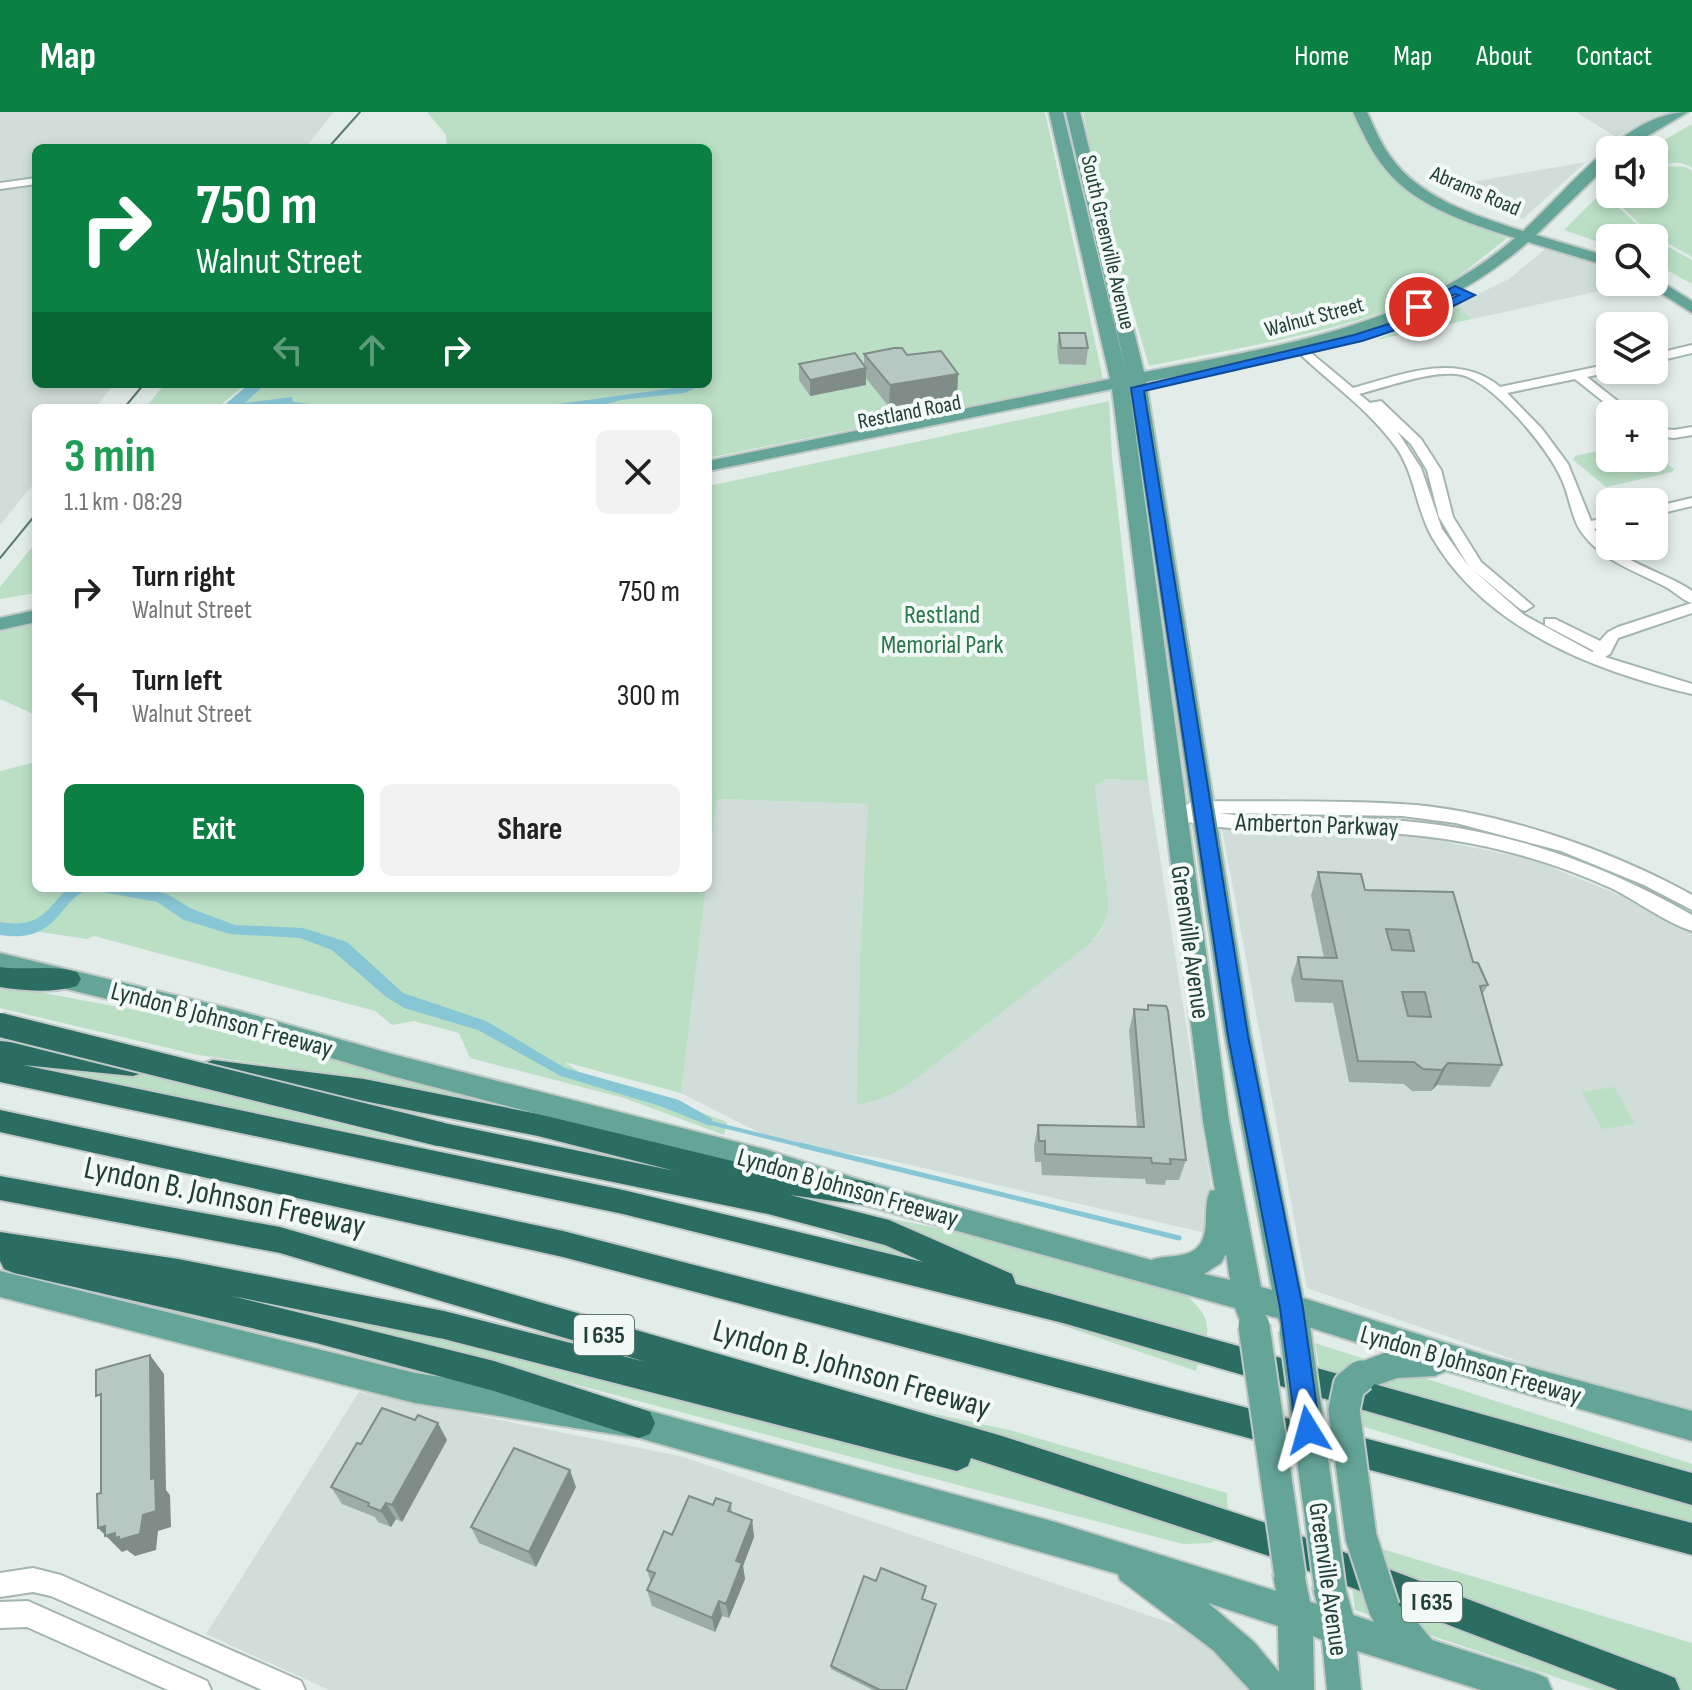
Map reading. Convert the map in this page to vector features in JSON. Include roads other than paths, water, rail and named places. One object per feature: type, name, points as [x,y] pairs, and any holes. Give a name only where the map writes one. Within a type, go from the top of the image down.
[{"type":"highway","points":[[0,1025],[439,1134],[768,1202],[889,1233],[1063,1309]]},
{"type":"highway","points":[[0,1052],[253,1074],[364,1090],[538,1125],[753,1178],[864,1193]]},
{"type":"highway","points":[[0,1071],[623,1202],[1063,1309],[1692,1489]]},
{"type":"highway","points":[[0,1121],[563,1244],[1692,1539]]},
{"type":"highway","name":"Lyndon B. Johnson Freeway","points":[[0,1188],[280,1240],[1002,1452],[1272,1541],[1663,1690]]},
{"type":"highway","points":[[0,1245],[67,1253],[444,1325],[718,1392],[1199,1519]]},
{"type":"highway","points":[[0,1257],[316,1329],[494,1376],[639,1423]]},
{"type":"main road","name":"South Greenville Avenue","points":[[1056,112],[1099,302],[1119,340]]},
{"type":"main road","name":"South Greenville Avenue","points":[[1073,112],[1118,303],[1119,340],[1128,386]]},
{"type":"main road","name":"Abrams Road","points":[[1360,112],[1383,145],[1441,193],[1596,257]]},
{"type":"main road","name":"Abrams Road","points":[[1372,112],[1383,145]]},
{"type":"main road","points":[[1636,136],[1681,112]]},
{"type":"main road","points":[[1652,136],[1692,117]]},
{"type":"main road","name":"Walnut Street","points":[[1536,234],[1596,170]]},
{"type":"main road","name":"Walnut Street","points":[[1128,386],[1311,351],[1422,318],[1462,292],[1596,184]]},
{"type":"main road","name":"Abrams Road","points":[[1536,234],[1596,250]]},
{"type":"main road","points":[[1668,280],[1692,294]]},
{"type":"main road","name":"Walnut Street","points":[[1128,386],[1345,332],[1462,292]]},
{"type":"main road","points":[[1668,292],[1692,308]]},
{"type":"main road","points":[[1099,302],[1118,303]]},
{"type":"main road","name":"Restland Road","points":[[712,465],[1128,386]]},
{"type":"main road","name":"Restland Road","points":[[712,476],[1128,386]]},
{"type":"main road","name":"Greenville Avenue","points":[[1128,386],[1145,592],[1173,811],[1197,986],[1251,1312],[1290,1575],[1295,1612],[1297,1690]]},
{"type":"main road","name":"Greenville Avenue","points":[[1128,386],[1170,593],[1231,988],[1293,1319],[1330,1588],[1338,1626],[1344,1690]]},
{"type":"main road","points":[[1145,592],[1170,593]]},
{"type":"main road","points":[[0,612],[32,606]]},
{"type":"main road","points":[[0,624],[32,617]]},
{"type":"main road","name":"Lyndon B Johnson Freeway","points":[[12,972],[68,979],[236,1020],[392,1065],[667,1135],[1142,1270],[1251,1312],[1293,1319],[1692,1426]]},
{"type":"main road","points":[[1197,986],[1231,988]]},
{"type":"main road","points":[[1142,1270],[1179,1269],[1197,1265],[1208,1258],[1221,1233],[1219,1197],[1226,1171]]},
{"type":"main road","points":[[0,1284],[415,1388],[639,1423],[1117,1557],[1521,1686]]},
{"type":"main road","points":[[1420,1652],[1384,1608],[1361,1537],[1344,1410],[1349,1386],[1361,1376],[1381,1368],[1418,1360],[1477,1367]]},
{"type":"main road","points":[[1117,1557],[1224,1637],[1253,1665],[1271,1690]]},
{"type":"main road","points":[[1469,1690],[1521,1686]]},
{"type":"street","points":[[0,186],[32,182]]},
{"type":"street","points":[[1668,355],[1692,349]]},
{"type":"street","points":[[1311,351],[1354,392],[1406,452],[1419,479],[1432,521],[1458,565],[1497,600],[1533,625],[1598,654],[1692,689]]},
{"type":"street","points":[[1354,392],[1457,371],[1474,375],[1520,413],[1552,450],[1568,478],[1584,527],[1617,560],[1664,580],[1692,598]]},
{"type":"street","points":[[1496,392],[1596,371]]},
{"type":"street","points":[[1577,375],[1609,400]]},
{"type":"street","points":[[1668,433],[1692,431]]},
{"type":"street","points":[[1668,508],[1692,502]]},
{"type":"street","points":[[1584,527],[1596,524]]},
{"type":"street","points":[[1598,654],[1613,635],[1623,630],[1692,608]]},
{"type":"street","points":[[1598,654],[1692,677]]},
{"type":"street","name":"Amberton Parkway","points":[[1173,811],[1389,826],[1456,825],[1566,846],[1650,880],[1692,903]]},
{"type":"street","name":"Amberton Parkway","points":[[1456,825],[1621,883],[1692,924]]},
{"type":"street","points":[[0,1585],[33,1580],[52,1584],[292,1690]]},
{"type":"street","points":[[0,1615],[28,1614],[198,1690]]},
{"type":"water","points":[[244,388],[261,388],[245,403],[292,397],[293,403],[299,404],[226,404]]},
{"type":"water","points":[[695,388],[684,393],[606,404],[558,404]]},
{"type":"water","points":[[64,892],[84,892],[48,926],[36,933],[0,935],[0,922],[31,921],[52,906]]},
{"type":"water","points":[[102,892],[159,892],[235,925],[303,928],[347,942],[403,993],[486,1021],[565,1068],[679,1100],[712,1119],[710,1126],[660,1106],[561,1076],[478,1030],[404,1008],[385,996],[332,950],[300,938],[230,934],[184,920],[157,902]]},
{"type":"waterway","points":[[289,403],[297,404]]},
{"type":"waterway","points":[[707,1122],[808,1147]]},
{"type":"waterway","points":[[800,1145],[1179,1238]]},
{"type":"tram line","points":[[332,144],[360,112]]},
{"type":"tram line","points":[[127,404],[141,388]]},
{"type":"tram line","points":[[0,558],[32,519]]},
{"type":"park label","name":"Restland Memorial Park","points":[[942,629]]}]
